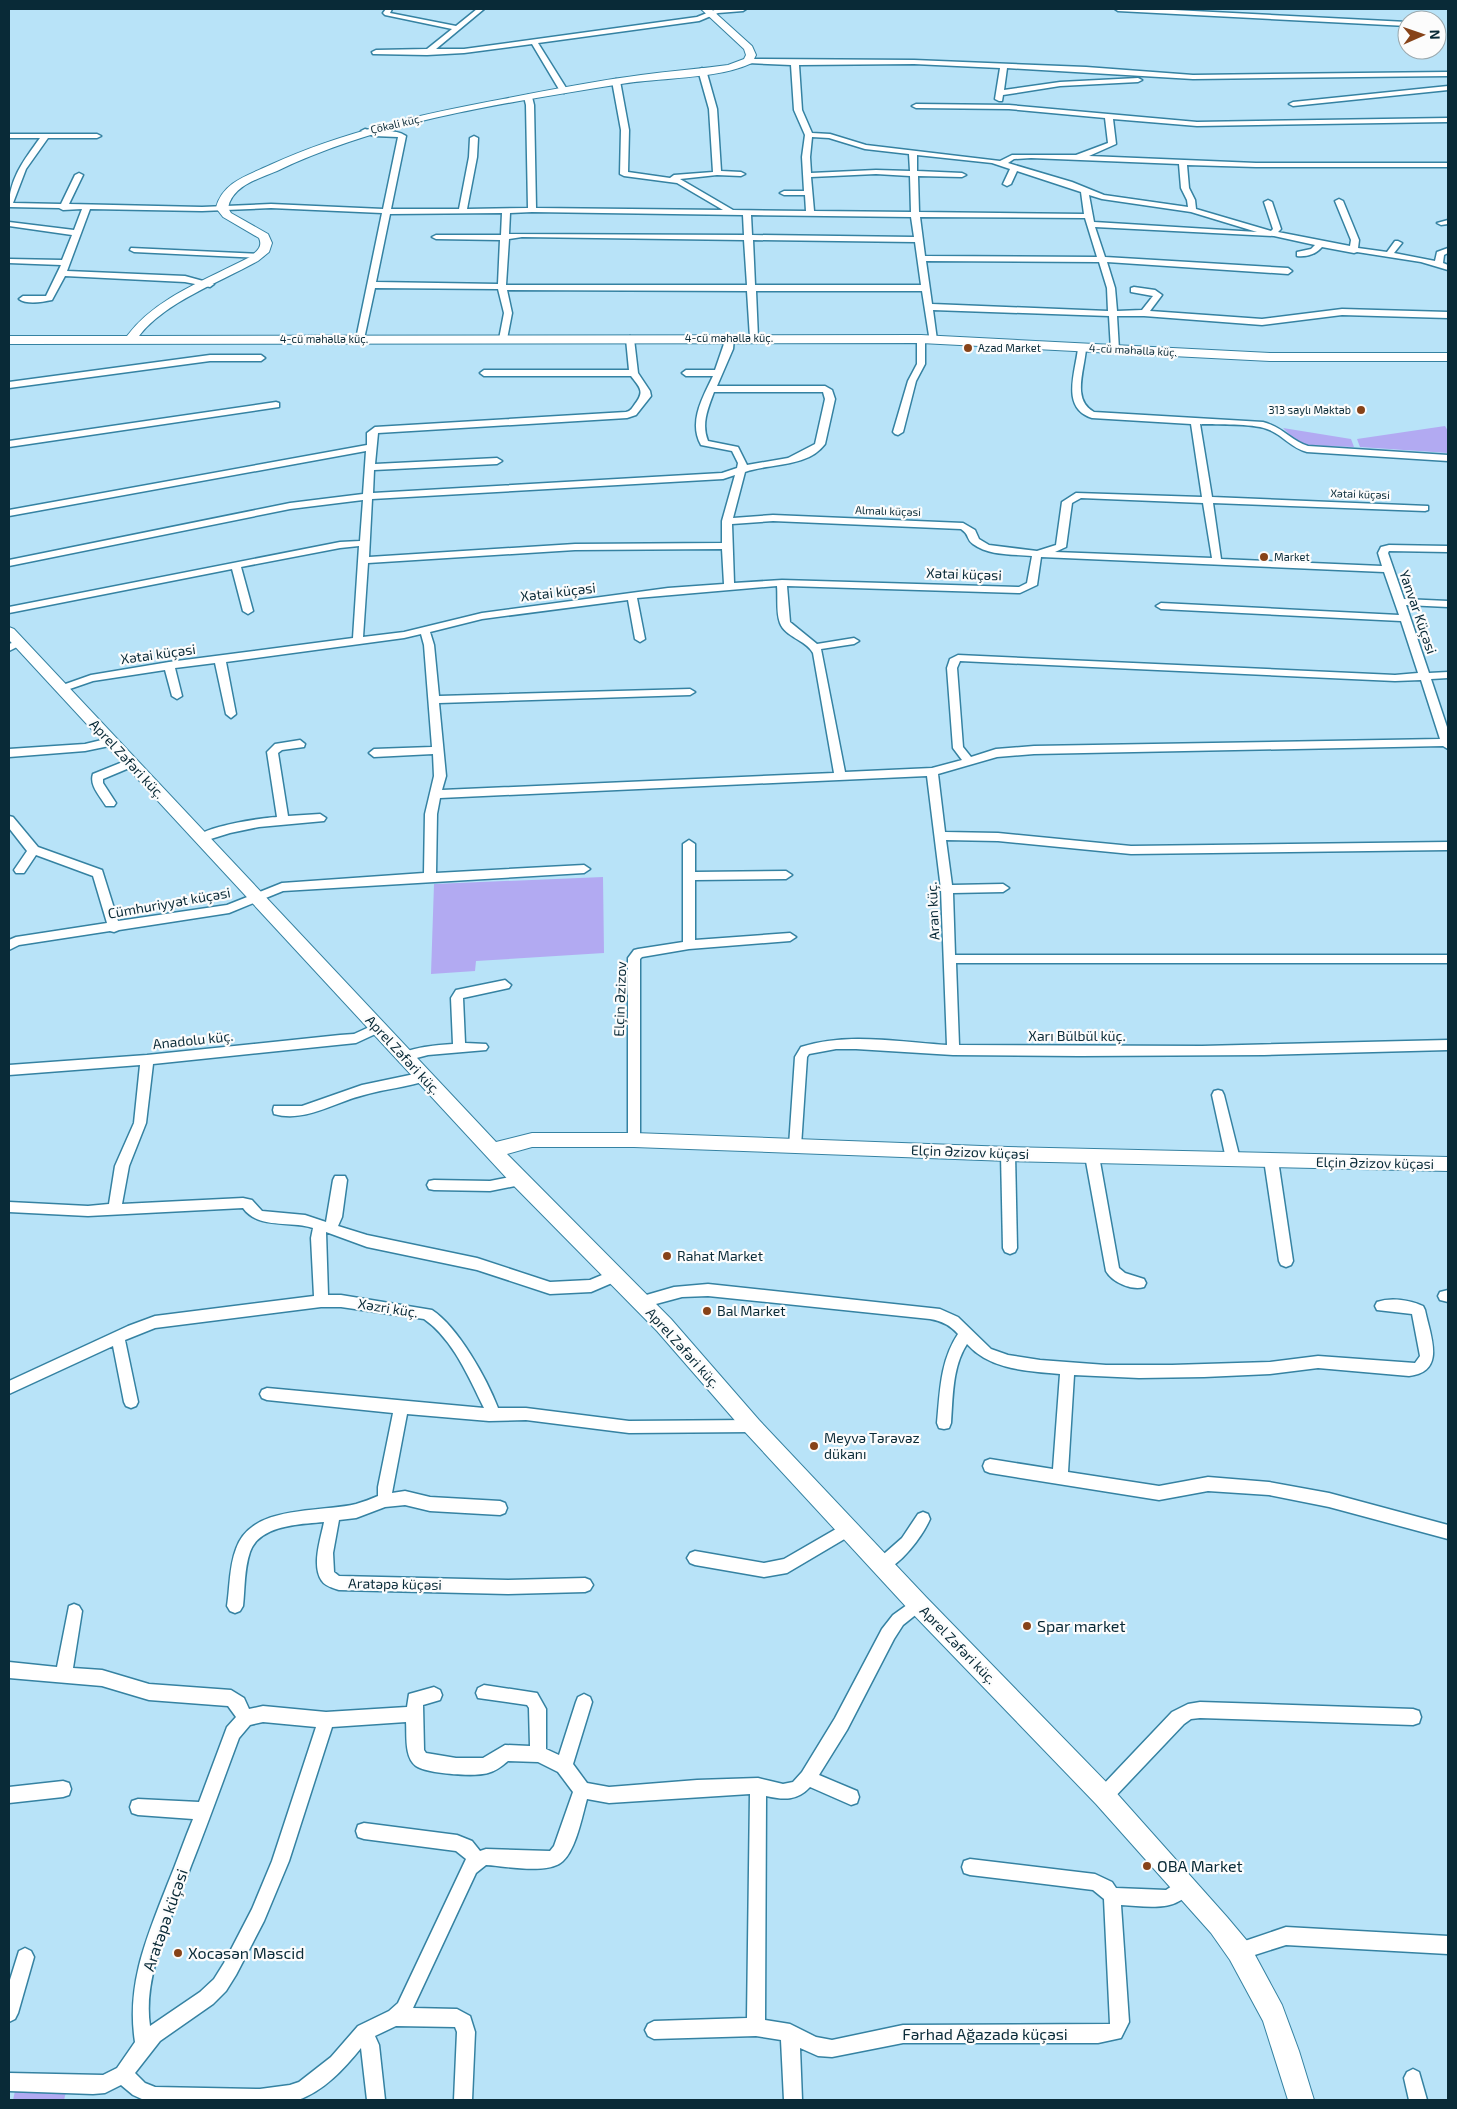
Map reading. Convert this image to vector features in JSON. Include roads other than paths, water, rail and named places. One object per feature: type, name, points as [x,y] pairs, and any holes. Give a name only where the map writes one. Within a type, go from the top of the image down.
[{"type":"street","points":[[389,9],[386,13],[388,14],[455,28]]},
{"type":"street","points":[[427,53],[480,9]]},
{"type":"street","points":[[376,52],[427,53],[464,51],[700,18],[708,11],[743,9]]},
{"type":"street","points":[[1118,9],[1397,23]]},
{"type":"street","points":[[708,11],[748,48],[751,55],[748,61],[795,63],[914,62],[1193,77]]},
{"type":"street","points":[[534,42],[564,90]]},
{"type":"street","name":"Çökəli küç.","points":[[222,208],[228,193],[247,181],[312,150],[365,131],[564,90],[616,81],[735,66],[748,61]]},
{"type":"street","points":[[795,63],[798,110],[809,135],[806,157],[810,213]]},
{"type":"street","points":[[996,106],[1002,93],[1004,66]]},
{"type":"street","points":[[702,70],[713,109],[716,173]]},
{"type":"street","points":[[1002,93],[1087,82],[1193,77],[1448,74]]},
{"type":"street","points":[[616,81],[625,130],[624,174],[679,181],[730,212]]},
{"type":"street","points":[[1293,104],[1448,88]]},
{"type":"street","points":[[528,97],[530,105],[532,210]]},
{"type":"street","points":[[916,106],[996,106],[1197,124],[1448,120]]},
{"type":"street","points":[[1077,158],[1112,144],[1109,116]]},
{"type":"street","points":[[1323,122],[1326,134]]},
{"type":"street","points":[[360,339],[402,136],[394,134],[373,135],[365,131]]},
{"type":"street","points":[[809,135],[830,136],[864,146],[914,154],[1002,163],[1116,200],[1192,210],[1274,234],[1354,251],[1448,267]]},
{"type":"street","points":[[9,136],[97,136]]},
{"type":"street","points":[[45,137],[22,170],[9,204],[63,208],[222,208],[271,206],[462,212],[532,210],[915,213],[1090,220],[1264,235],[1274,234]]},
{"type":"street","points":[[462,212],[470,177],[474,138]]},
{"type":"street","points":[[898,432],[912,381],[921,364],[927,339],[928,307],[915,213],[912,173],[914,154]]},
{"type":"street","points":[[1002,163],[1020,156],[1290,166],[1448,165]]},
{"type":"street","points":[[1183,162],[1184,188],[1191,200],[1192,210]]},
{"type":"street","points":[[1007,184],[1014,168]]},
{"type":"street","points":[[663,178],[716,173],[741,174]]},
{"type":"street","points":[[808,175],[912,173],[962,175]]},
{"type":"street","points":[[63,208],[79,175]]},
{"type":"street","points":[[690,187],[700,176]]},
{"type":"street","points":[[1085,191],[1090,220],[1111,288],[1115,350]]},
{"type":"street","points":[[784,193],[809,193]]},
{"type":"street","points":[[1340,201],[1355,240],[1354,251]]},
{"type":"street","points":[[1268,202],[1276,225],[1274,234]]},
{"type":"street","points":[[23,300],[49,298],[62,273],[86,208]]},
{"type":"street","points":[[131,339],[142,324],[159,310],[259,256],[267,244],[264,236],[227,215],[222,208]]},
{"type":"street","points":[[503,339],[508,313],[502,287],[506,211]]},
{"type":"street","points":[[747,212],[754,338]]},
{"type":"street","points":[[9,224],[76,234]]},
{"type":"street","points":[[436,237],[919,240]]},
{"type":"street","points":[[1388,256],[1398,243]]},
{"type":"street","points":[[1300,254],[1314,250],[1320,244]]},
{"type":"street","points":[[134,250],[259,256]]},
{"type":"street","points":[[1438,264],[1440,254],[1448,250]]},
{"type":"street","points":[[922,258],[1103,260],[1288,271]]},
{"type":"street","points":[[9,261],[65,264]]},
{"type":"street","points":[[62,273],[185,278],[210,284]]},
{"type":"street","points":[[372,285],[926,288]]},
{"type":"street","points":[[1134,290],[1152,292],[1158,295],[1144,313]]},
{"type":"street","points":[[928,307],[1114,314],[1144,313],[1262,322],[1342,312],[1448,314]]},
{"type":"street","points":[[728,587],[725,546],[727,520],[742,470],[742,459],[735,449],[710,445],[702,439],[702,418],[717,373],[728,350],[730,338]]},
{"type":"street","points":[[358,641],[370,496],[372,434],[378,428],[627,415],[639,407],[646,396],[646,391],[634,373],[630,339]]},
{"type":"street","name":"4-cü məhəllə küç.","points":[[9,340],[927,339],[1270,357],[1448,357]]},
{"type":"street","points":[[1082,348],[1076,401],[1087,413],[1263,424],[1276,427],[1293,444],[1307,449],[1448,458]]},
{"type":"street","points":[[9,385],[210,358],[261,358]]},
{"type":"street","points":[[484,373],[634,373]]},
{"type":"street","points":[[686,373],[717,373]]},
{"type":"street","points":[[9,563],[290,506],[344,498],[712,478],[752,466],[790,461],[817,448],[820,444],[830,395],[825,389],[711,389]]},
{"type":"street","points":[[9,444],[276,405]]},
{"type":"street","points":[[1195,421],[1217,562]]},
{"type":"street","points":[[9,513],[372,447]]},
{"type":"street","points":[[371,467],[497,461]]},
{"type":"street","name":"Xətai küçəsi","points":[[61,689],[91,678],[169,665],[358,641],[425,631],[482,616],[632,596],[782,583],[1020,590],[1032,585],[1037,554],[1062,546],[1067,502],[1079,495],[1207,502],[1425,508]]},
{"type":"street","name":"Almalı küçəsi","points":[[727,520],[772,518],[963,526],[972,532],[974,540],[986,548],[1037,554]]},
{"type":"street","points":[[9,610],[340,545],[366,543]]},
{"type":"street","points":[[364,560],[575,547],[725,546]]},
{"type":"street","name":"Yanvar Küçəsi","points":[[1448,549],[1384,549],[1388,569],[1448,743]]},
{"type":"street","points":[[1037,554],[1388,569]]},
{"type":"street","points":[[236,566],[248,611]]},
{"type":"street","points":[[782,583],[785,623],[816,647],[840,774]]},
{"type":"street","points":[[632,596],[640,639]]},
{"type":"street","points":[[1400,602],[1448,604]]},
{"type":"street","points":[[1162,606],[1405,618]]},
{"type":"street","points":[[425,631],[429,644],[440,776],[431,814],[430,877]]},
{"type":"street","name":"Aprel Zəfəri küç.","points":[[12,641],[61,689],[520,1180],[684,1347],[752,1426],[918,1604],[1104,1796],[1184,1886],[1240,1951],[1273,2014],[1287,2051],[1300,2100]]},
{"type":"street","points":[[816,647],[854,641]]},
{"type":"street","points":[[969,762],[958,748],[952,668],[958,658],[1396,678],[1448,675]]},
{"type":"street","points":[[220,660],[232,714]]},
{"type":"street","points":[[169,665],[177,696]]},
{"type":"street","points":[[434,700],[690,692]]},
{"type":"street","points":[[9,753],[35,749],[87,749],[110,742]]},
{"type":"street","points":[[435,794],[840,774],[932,772],[996,753],[1034,750],[1448,743]]},
{"type":"street","points":[[283,820],[272,752],[279,747],[300,744]]},
{"type":"street","points":[[374,753],[439,750]]},
{"type":"street","points":[[110,803],[98,783],[97,777],[130,763]]},
{"type":"street","name":"Aran küç.","points":[[932,772],[947,889],[953,1050]]},
{"type":"street","points":[[201,838],[224,830],[283,820],[320,818]]},
{"type":"street","points":[[9,820],[27,844],[34,850],[98,873],[114,928]]},
{"type":"street","points":[[940,836],[998,837],[1131,850],[1448,846]]},
{"type":"street","points":[[689,844],[689,946]]},
{"type":"street","points":[[20,870],[34,850]]},
{"type":"street","name":"Cümhuriyyət küçəsi","points":[[9,946],[16,942],[229,909],[282,887],[584,869]]},
{"type":"street","points":[[689,876],[786,875]]},
{"type":"street","points":[[947,889],[1003,888]]},
{"type":"street","name":"Elçin Əzizov","points":[[634,1140],[634,958],[638,953],[646,951],[790,938]]},
{"type":"street","points":[[950,958],[1448,959]]},
{"type":"street","points":[[459,1048],[457,998],[460,993],[504,986]]},
{"type":"street","name":"Anadolu küç.","points":[[9,1070],[147,1060],[340,1040],[356,1038],[378,1028]]},
{"type":"street","name":"Xarı Bülbül küç.","points":[[795,1146],[801,1057],[805,1050],[827,1044],[953,1050],[1251,1052],[1448,1045]]},
{"type":"street","points":[[405,1056],[428,1050],[482,1048]]},
{"type":"street","points":[[115,1209],[122,1166],[140,1123],[147,1060]]},
{"type":"street","points":[[279,1110],[302,1111],[362,1090],[424,1077]]},
{"type":"street","points":[[1218,1095],[1233,1159]]},
{"type":"street","name":"Elçin Əzizov küçəsi","points":[[494,1150],[532,1140],[634,1140],[1008,1154],[1448,1164]]},
{"type":"street","points":[[1008,1154],[1010,1248]]},
{"type":"street","points":[[1092,1156],[1113,1271],[1121,1278],[1139,1283]]},
{"type":"street","points":[[1271,1160],[1286,1261]]},
{"type":"street","points":[[321,1301],[318,1238],[335,1217],[340,1180]]},
{"type":"street","points":[[434,1185],[490,1186],[520,1180]]},
{"type":"street","points":[[9,1207],[72,1211],[243,1203],[247,1204],[253,1212],[260,1216],[305,1220],[367,1241],[492,1268],[550,1288],[591,1286],[614,1276]]},
{"type":"street","points":[[641,1302],[679,1291],[708,1290],[930,1313],[945,1316],[988,1355],[1007,1361],[1067,1368],[1134,1371],[1208,1370],[1272,1368],[1322,1362],[1409,1370],[1420,1369],[1425,1364],[1427,1356],[1418,1310],[1412,1307],[1382,1306]]},
{"type":"street","name":"Xəzri küç.","points":[[9,1388],[155,1322],[321,1301],[341,1301],[427,1314],[437,1319],[446,1330],[486,1398],[490,1408],[489,1415]]},
{"type":"street","points":[[944,1423],[952,1359],[957,1345],[965,1335]]},
{"type":"street","points":[[118,1338],[131,1402]]},
{"type":"street","points":[[1060,1476],[1067,1368]]},
{"type":"street","points":[[267,1394],[489,1415],[526,1414],[629,1427],[752,1426]]},
{"type":"street","points":[[385,1500],[385,1487],[401,1407]]},
{"type":"street","points":[[990,1466],[1159,1493],[1175,1492],[1207,1484],[1274,1490],[1324,1499],[1448,1532]]},
{"type":"street","points":[[235,1606],[243,1550],[248,1540],[276,1522],[356,1511],[394,1497],[430,1504],[500,1508]]},
{"type":"street","name":"Aratəpə küçəsi","points":[[333,1514],[325,1565],[330,1579],[339,1583],[508,1587],[585,1585]]},
{"type":"street","points":[[882,1565],[907,1543],[923,1520]]},
{"type":"street","points":[[695,1558],[764,1570],[787,1566],[848,1529]]},
{"type":"street","points":[[434,1695],[415,1700],[416,1752],[421,1760],[484,1767],[493,1764],[505,1753],[539,1754],[564,1766],[582,1790],[609,1795],[758,1786],[782,1792],[798,1789],[808,1778],[841,1724],[888,1634],[898,1620],[918,1604]]},
{"type":"street","points":[[64,1675],[74,1611]]},
{"type":"street","points":[[9,1670],[102,1678],[148,1692],[231,1698],[238,1704],[245,1718],[263,1714],[326,1720],[414,1714]]},
{"type":"street","points":[[484,1693],[530,1698],[535,1701],[538,1709],[536,1746],[539,1754]]},
{"type":"street","points":[[564,1766],[584,1702]]},
{"type":"street","points":[[1104,1796],[1178,1718],[1188,1712],[1200,1710],[1413,1718]]},
{"type":"street","name":"Aratəpə küçəsi","points":[[144,2044],[139,2024],[139,2010],[147,1968],[233,1732],[245,1718]]},
{"type":"street","points":[[10,2086],[105,2084],[123,2074],[144,2044],[158,2030],[206,1998],[220,1984],[275,1879],[326,1720]]},
{"type":"street","points":[[808,1778],[851,1798]]},
{"type":"street","points":[[756,2026],[758,1786]]},
{"type":"street","points":[[9,1795],[63,1789]]},
{"type":"street","points":[[123,2074],[139,2089],[155,2096],[232,2098],[282,2096],[304,2089],[337,2063],[364,2032],[395,2017],[404,2009],[417,1986],[470,1867],[477,1860],[486,1857],[553,1858],[559,1854],[564,1846],[582,1790]]},
{"type":"street","points":[[138,1807],[204,1811]]},
{"type":"street","points":[[364,1831],[457,1843],[466,1847],[477,1860]]},
{"type":"street","points":[[970,1867],[1095,1882],[1106,1888],[1112,1896],[1166,1898],[1174,1895],[1184,1886]]},
{"type":"street","name":"Fərhad Ağazadə küçəsi","points":[[790,2033],[821,2048],[843,2047],[880,2037],[903,2034],[1098,2034],[1114,2032],[1120,2022],[1112,1896]]},
{"type":"street","points":[[1240,1951],[1286,1936],[1448,1945]]},
{"type":"street","points":[[9,2013],[25,1957]]},
{"type":"street","points":[[395,2017],[457,2018],[464,2022],[466,2032],[463,2100]]},
{"type":"street","points":[[654,2030],[756,2026],[790,2033],[793,2100]]},
{"type":"street","points":[[364,2032],[370,2045],[376,2100]]},
{"type":"street","points":[[1414,2078],[1418,2100]]},
{"type":"place","name":"Azad Market","points":[[968,348]]},
{"type":"place","name":"313 saylı Məktəb","points":[[1361,410]]},
{"type":"place","name":"Market","points":[[1264,557]]},
{"type":"place","name":"Rahat Market","points":[[667,1256]]},
{"type":"place","name":"Bal Market","points":[[707,1311]]},
{"type":"place","name":"Meyvə Tərəvəz dükanı","points":[[814,1446]]},
{"type":"place","name":"Spar market","points":[[1027,1626]]},
{"type":"place","name":"OBA Market","points":[[1147,1866]]},
{"type":"place","name":"Xocəsən Məscid","points":[[178,1953]]}]
